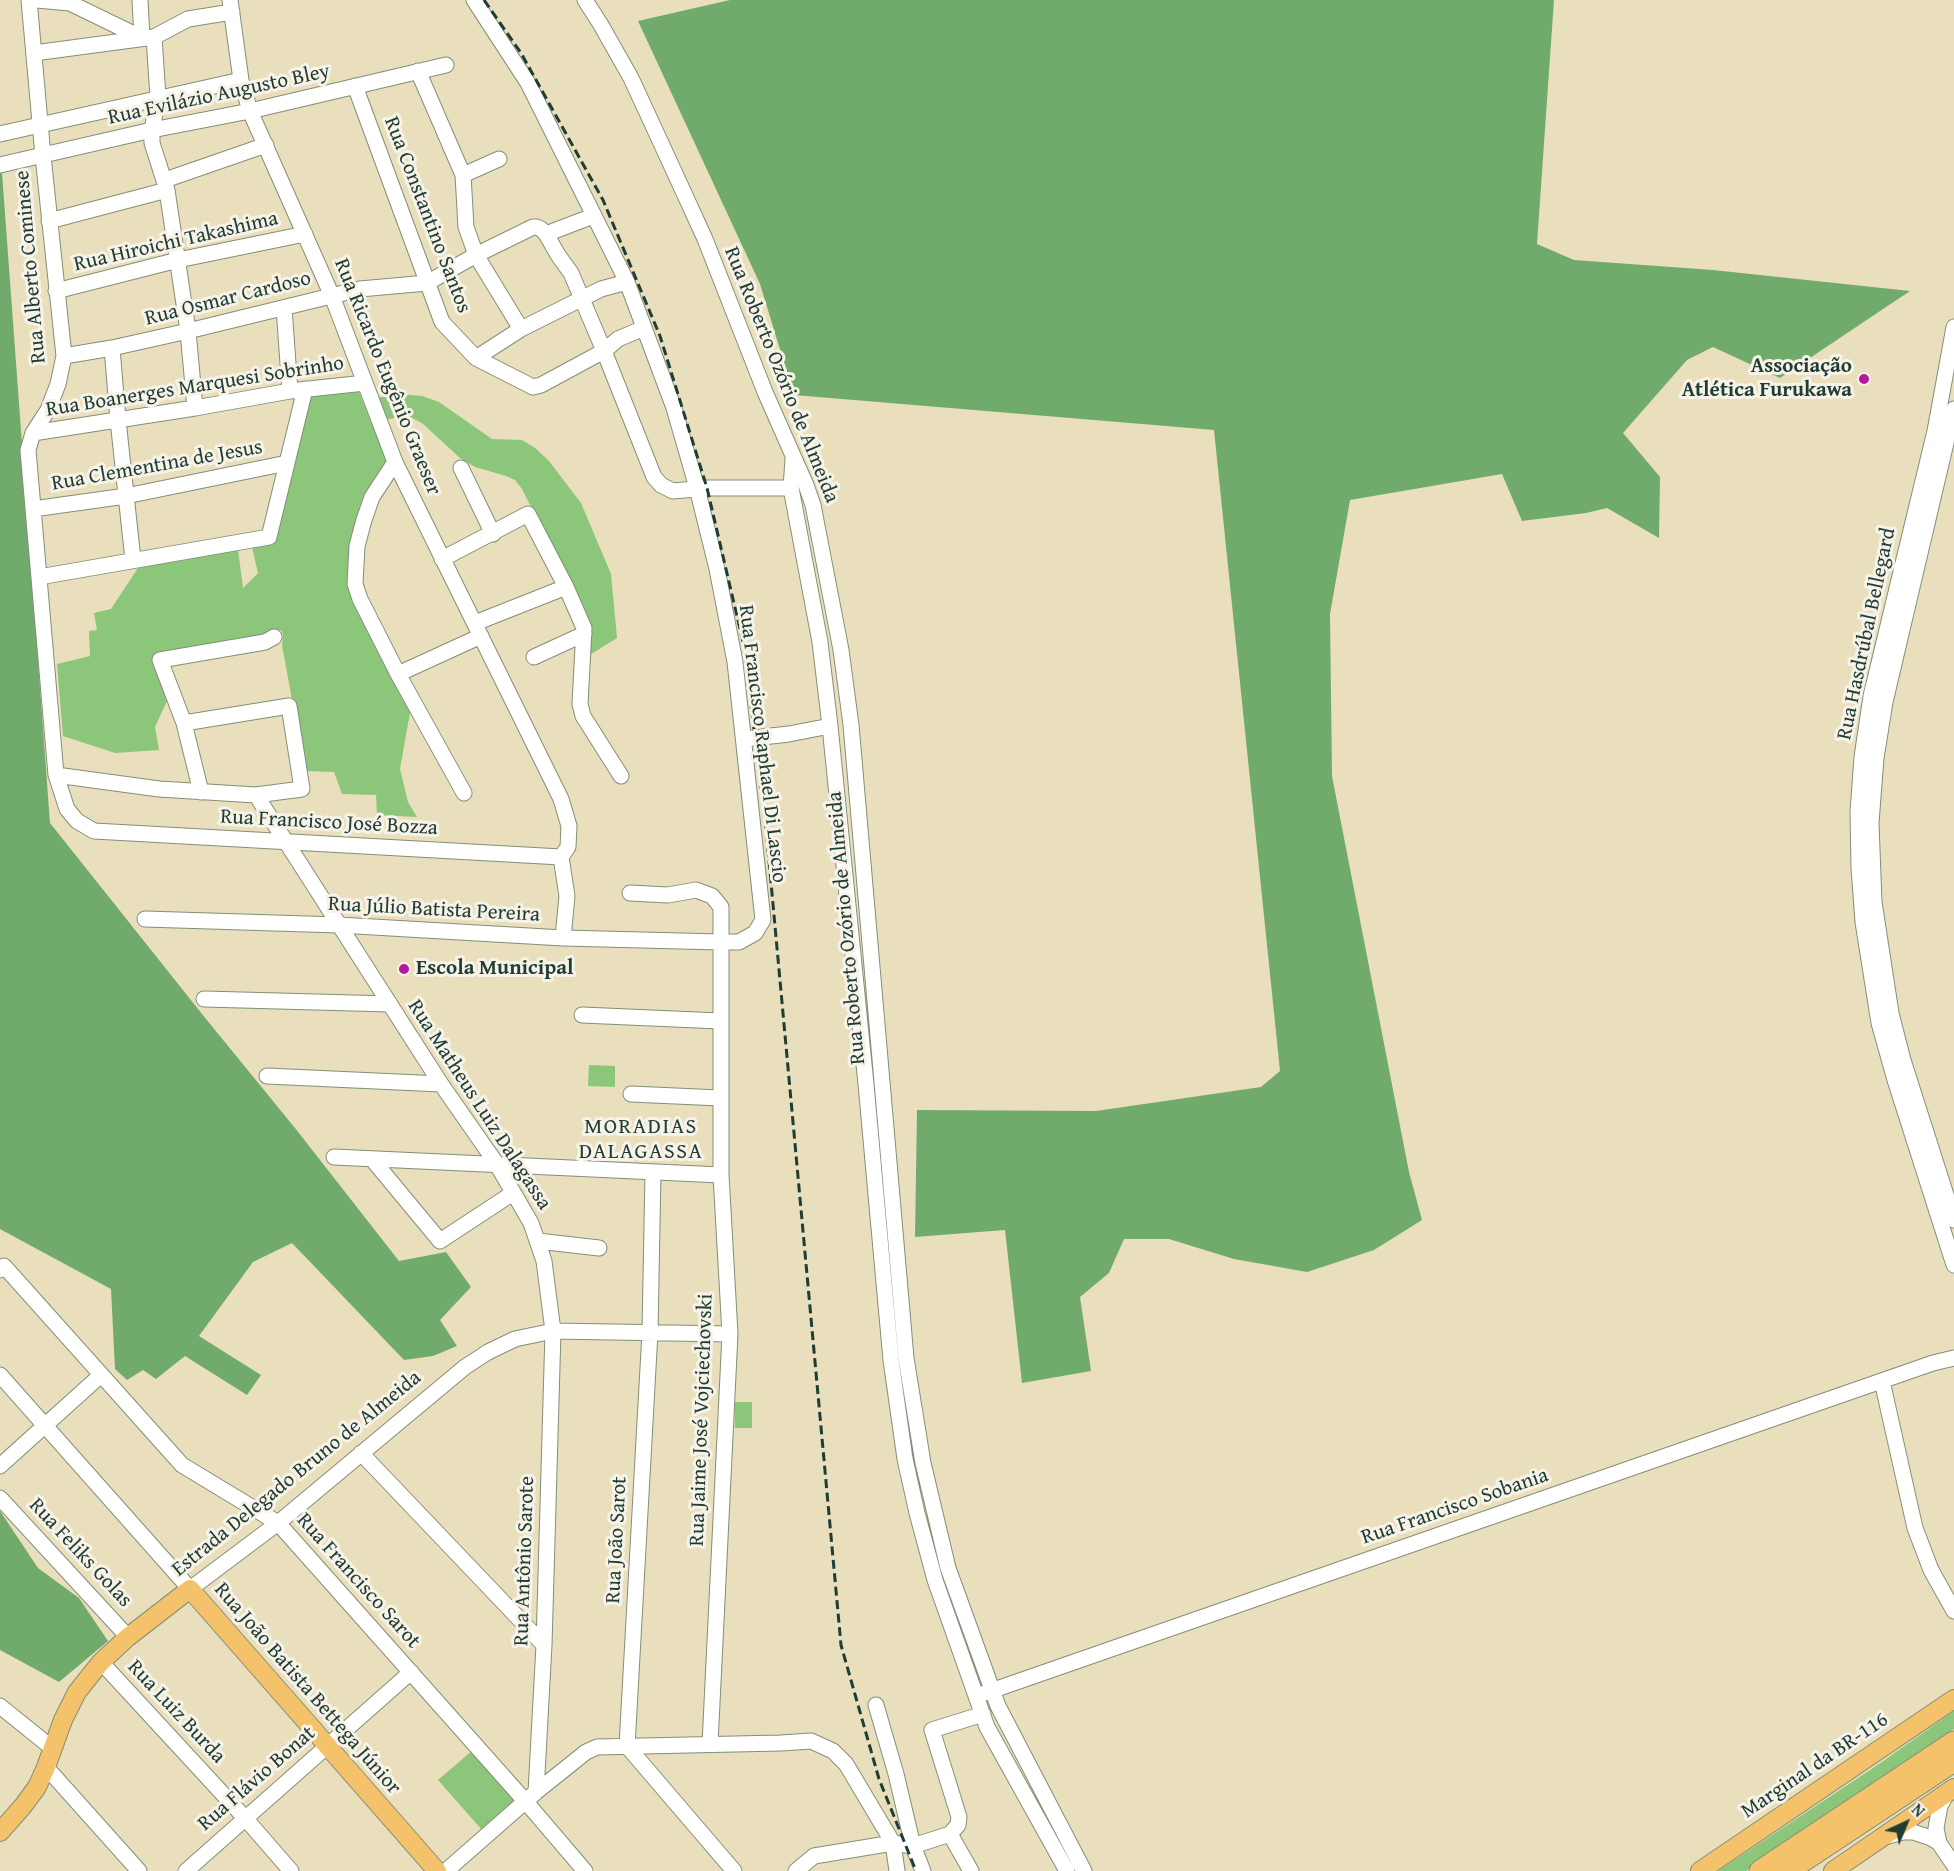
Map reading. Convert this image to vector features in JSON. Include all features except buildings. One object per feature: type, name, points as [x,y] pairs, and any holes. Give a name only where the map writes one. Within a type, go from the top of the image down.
[{"type":"highway","points":[[1760,1871],[1954,1742]]},
{"type":"highway","points":[[1788,1871],[1954,1761]]},
{"type":"main road","name":"Estrada Delegado Bruno de Almeida","points":[[0,1832],[36,1787],[77,1692],[101,1662],[189,1589]]},
{"type":"main road","name":"Rua João Batista Bettega Júnior","points":[[189,1589],[437,1871]]},
{"type":"main road","name":"Marginal da BR-116","points":[[1700,1871],[1954,1699]]},
{"type":"main road","points":[[1833,1871],[1951,1790]]},
{"type":"street","name":"Rua Alberto Cominese","points":[[29,0],[64,356],[58,384],[48,410],[33,433],[28,450],[56,775],[67,809],[76,821],[94,831]]},
{"type":"street","points":[[37,0],[70,3],[148,37]]},
{"type":"street","points":[[140,0],[158,98],[152,143],[166,185],[188,331],[195,408]]},
{"type":"street","name":"Rua Francisco Raphael Di Lascio","points":[[474,0],[528,83],[627,282],[674,408],[697,488],[717,569],[735,662],[763,920],[754,933],[739,942],[721,942]]},
{"type":"street","name":"Rua Roberto Ozório de Almeida","points":[[585,0],[631,78],[705,239],[765,392],[806,485],[818,528],[848,695],[874,1084],[898,1359],[903,1393],[921,1455],[944,1553],[992,1691],[1004,1719],[1084,1871]]},
{"type":"street","points":[[34,53],[148,37],[188,19],[231,6]]},
{"type":"street","name":"Rua Ricardo Eugênio Graeser","points":[[231,6],[241,80],[250,111],[332,296],[395,462],[561,799],[569,826],[568,847],[561,857]]},
{"type":"street","name":"Rua Evilázio Augusto Bley","points":[[0,165],[152,130],[250,111],[446,65]]},
{"type":"street","points":[[418,71],[463,175],[466,228],[476,255],[521,328]]},
{"type":"street","name":"Rua Evilázio Augusto Bley","points":[[0,134],[241,80]]},
{"type":"street","name":"Rua Constantino Santos","points":[[355,86],[442,322],[476,358],[533,387],[541,385],[604,351]]},
{"type":"street","points":[[50,221],[166,185],[266,145]]},
{"type":"street","points":[[463,175],[499,159]]},
{"type":"street","name":"Rua Osmar Cardoso","points":[[64,356],[112,348],[379,286],[427,283],[476,255],[539,231],[593,216]]},
{"type":"street","points":[[539,231],[571,273],[654,477],[661,485],[673,491],[697,488],[791,488]]},
{"type":"street","name":"Rua Hiroichi Takashima","points":[[56,291],[178,260],[305,234]]},
{"type":"street","points":[[476,358],[521,328],[601,289],[627,282]]},
{"type":"street","points":[[39,578],[269,537],[287,463],[298,390],[284,308]]},
{"type":"street","name":"Rua Hasdrúbal Bellegard","points":[[1954,327],[1935,431],[1871,696],[1862,757],[1858,812],[1862,914],[1875,1000],[1892,1071],[1954,1265]]},
{"type":"street","points":[[604,351],[618,339],[644,328]]},
{"type":"street","points":[[112,348],[117,420],[133,561]]},
{"type":"street","name":"Rua Boanerges Marquesi Sobrinho","points":[[33,433],[298,390],[365,383]]},
{"type":"street","name":"Rua Hasdrúbal Bellegard","points":[[1954,409],[1885,702],[1876,758],[1871,823],[1874,902],[1891,1013],[1954,1220]]},
{"type":"street","points":[[794,456],[791,488],[820,642],[874,1084]]},
{"type":"street","points":[[395,462],[372,497],[364,520],[357,546],[355,584],[360,599],[398,674],[464,793]]},
{"type":"street","name":"Rua Clementina de Jesus","points":[[33,509],[126,496],[287,463]]},
{"type":"street","points":[[461,468],[493,534]]},
{"type":"street","points":[[442,559],[528,514],[566,587],[584,628],[580,704],[583,716],[621,776]]},
{"type":"street","points":[[398,674],[478,630],[566,587]]},
{"type":"street","points":[[534,657],[584,634]]},
{"type":"street","points":[[201,792],[184,723],[160,660],[265,642],[274,637]]},
{"type":"street","points":[[56,775],[159,789],[201,792],[256,795],[302,789],[289,706],[184,723]]},
{"type":"street","points":[[744,739],[830,726]]},
{"type":"street","name":"Rua Matheus Luiz Dalagassa","points":[[256,795],[441,1084],[496,1163],[531,1223],[544,1261],[554,1331]]},
{"type":"street","name":"Rua Francisco José Bozza","points":[[94,831],[561,857]]},
{"type":"street","points":[[561,857],[567,896],[563,938]]},
{"type":"street","name":"Rua Jaime José Vojciechovski","points":[[630,893],[668,895],[696,890],[712,896],[721,907],[721,1175],[730,1334],[710,1743]]},
{"type":"street","name":"Rua Júlio Batista Pereira","points":[[145,919],[339,925],[563,938],[721,942]]},
{"type":"street","points":[[204,999],[390,1004]]},
{"type":"street","points":[[582,1016],[720,1021]]},
{"type":"street","points":[[267,1076],[441,1084]]},
{"type":"street","points":[[631,1094],[720,1098]]},
{"type":"street","points":[[334,1157],[721,1175]]},
{"type":"street","points":[[372,1159],[440,1241],[513,1194]]},
{"type":"street","name":"Rua João Sarot","points":[[627,1746],[650,1332],[652,1172]]},
{"type":"street","points":[[538,1241],[598,1248]]},
{"type":"street","name":"Rua Francisco Sarot","points":[[2,1268],[182,1465],[278,1523],[411,1672],[531,1797],[585,1871]]},
{"type":"street","name":"Estrada Delegado Bruno de Almeida","points":[[189,1589],[278,1523],[465,1367],[488,1352],[515,1339],[554,1331],[730,1334]]},
{"type":"street","name":"Rua Antônio Sarote","points":[[531,1797],[544,1645],[554,1331]]},
{"type":"street","name":"Rua Francisco Sobania","points":[[977,1696],[1952,1356]]},
{"type":"street","name":"Rua João Batista Bettega Júnior","points":[[0,1375],[189,1589]]},
{"type":"street","points":[[0,1466],[101,1375]]},
{"type":"street","points":[[1882,1381],[1915,1528],[1931,1570],[1954,1611]]},
{"type":"street","points":[[903,1393],[905,1459],[943,1603],[992,1738],[1067,1871]]},
{"type":"street","points":[[361,1452],[544,1645]]},
{"type":"street","points":[[905,1459],[921,1455]]},
{"type":"street","name":"Rua Feliks Golas","points":[[0,1498],[129,1637]]},
{"type":"street","points":[[929,1557],[944,1553]]},
{"type":"street","points":[[963,1659],[978,1653]]},
{"type":"street","name":"Rua Luiz Burda","points":[[101,1662],[291,1871]]},
{"type":"street","name":"Rua Flávio Bonat","points":[[186,1871],[411,1672]]},
{"type":"street","points":[[876,1705],[896,1774],[913,1846],[923,1871]]},
{"type":"street","points":[[0,1706],[52,1748]]},
{"type":"street","points":[[795,1871],[814,1856],[893,1843],[913,1846],[950,1834],[958,1826],[959,1817],[932,1730],[983,1714]]},
{"type":"street","points":[[446,1871],[531,1797],[586,1752],[597,1747],[811,1741],[833,1751],[846,1764],[893,1843],[897,1871]]},
{"type":"street","points":[[627,1746],[734,1871]]},
{"type":"street","points":[[46,1767],[139,1871]]},
{"type":"street","points":[[1951,1790],[1938,1813],[1936,1828],[1939,1843],[1954,1865]]},
{"type":"street","points":[[1046,1833],[1060,1826]]},
{"type":"street","points":[[1884,1837],[1912,1832],[1939,1843]]},
{"type":"street","points":[[950,1834],[971,1871]]},
{"type":"green space","points":[[730,0],[1554,0],[1537,244],[1574,260],[1713,270],[1910,291],[1780,378],[1713,347],[1687,360],[1623,433],[1660,477],[1659,538],[1607,508],[1522,521],[1502,474],[1350,500],[1330,614],[1332,776],[1409,1172],[1422,1220],[1374,1250],[1307,1272],[1234,1259],[1169,1239],[1124,1239],[1109,1273],[1080,1297],[1091,1371],[1022,1383],[1005,1230],[915,1237],[917,1110],[1096,1111],[1261,1087],[1280,1071],[1214,430],[794,395],[760,284],[638,21]]},
{"type":"green space","points":[[0,173],[2,173],[50,823],[399,1261],[446,1252],[471,1287],[440,1320],[457,1346],[433,1356],[404,1360],[292,1243],[253,1262],[199,1336],[261,1375],[247,1395],[185,1356],[156,1379],[143,1370],[127,1380],[115,1369],[111,1289],[0,1229]]},
{"type":"green space","points":[[359,392],[387,462],[350,575],[411,707],[400,769],[408,802],[417,817],[377,815],[376,795],[342,794],[334,772],[305,771],[282,645],[282,631],[276,629],[266,634],[155,657],[168,699],[155,727],[159,750],[115,753],[63,736],[57,664],[90,656],[89,631],[97,630],[94,613],[111,609],[138,568],[238,550],[243,588],[258,573],[252,547],[272,542],[310,395]]},
{"type":"green space","points":[[401,394],[422,396],[439,402],[492,439],[522,440],[549,461],[581,503],[611,574],[617,638],[588,656],[578,601],[522,489],[515,480],[475,467],[460,458],[422,423],[412,418],[399,417],[385,420],[375,398]]},
{"type":"green space","points":[[589,1065],[615,1066],[615,1087],[588,1086]]},
{"type":"green space","points":[[735,1402],[752,1402],[752,1428],[735,1428]]},
{"type":"green space","points":[[0,1511],[38,1568],[79,1598],[108,1641],[59,1682],[0,1650]]},
{"type":"green space","points":[[1954,1711],[1954,1729],[1847,1804],[1746,1871],[1718,1871],[1879,1764]]},
{"type":"green space","points":[[473,1750],[516,1800],[482,1830],[438,1780]]},
{"type":"railway","points":[[484,0],[521,53],[603,200],[660,336],[707,488],[744,646],[766,828],[841,1645],[879,1779],[916,1871]]},
{"type":"place","name":"Associação Atlética Furukawa","points":[[1864,379]]},
{"type":"place","name":"Escola Municipal","points":[[404,969]]},
{"type":"district","name":"MORADIAS DALAGASSA","points":[[641,1140]]}]
